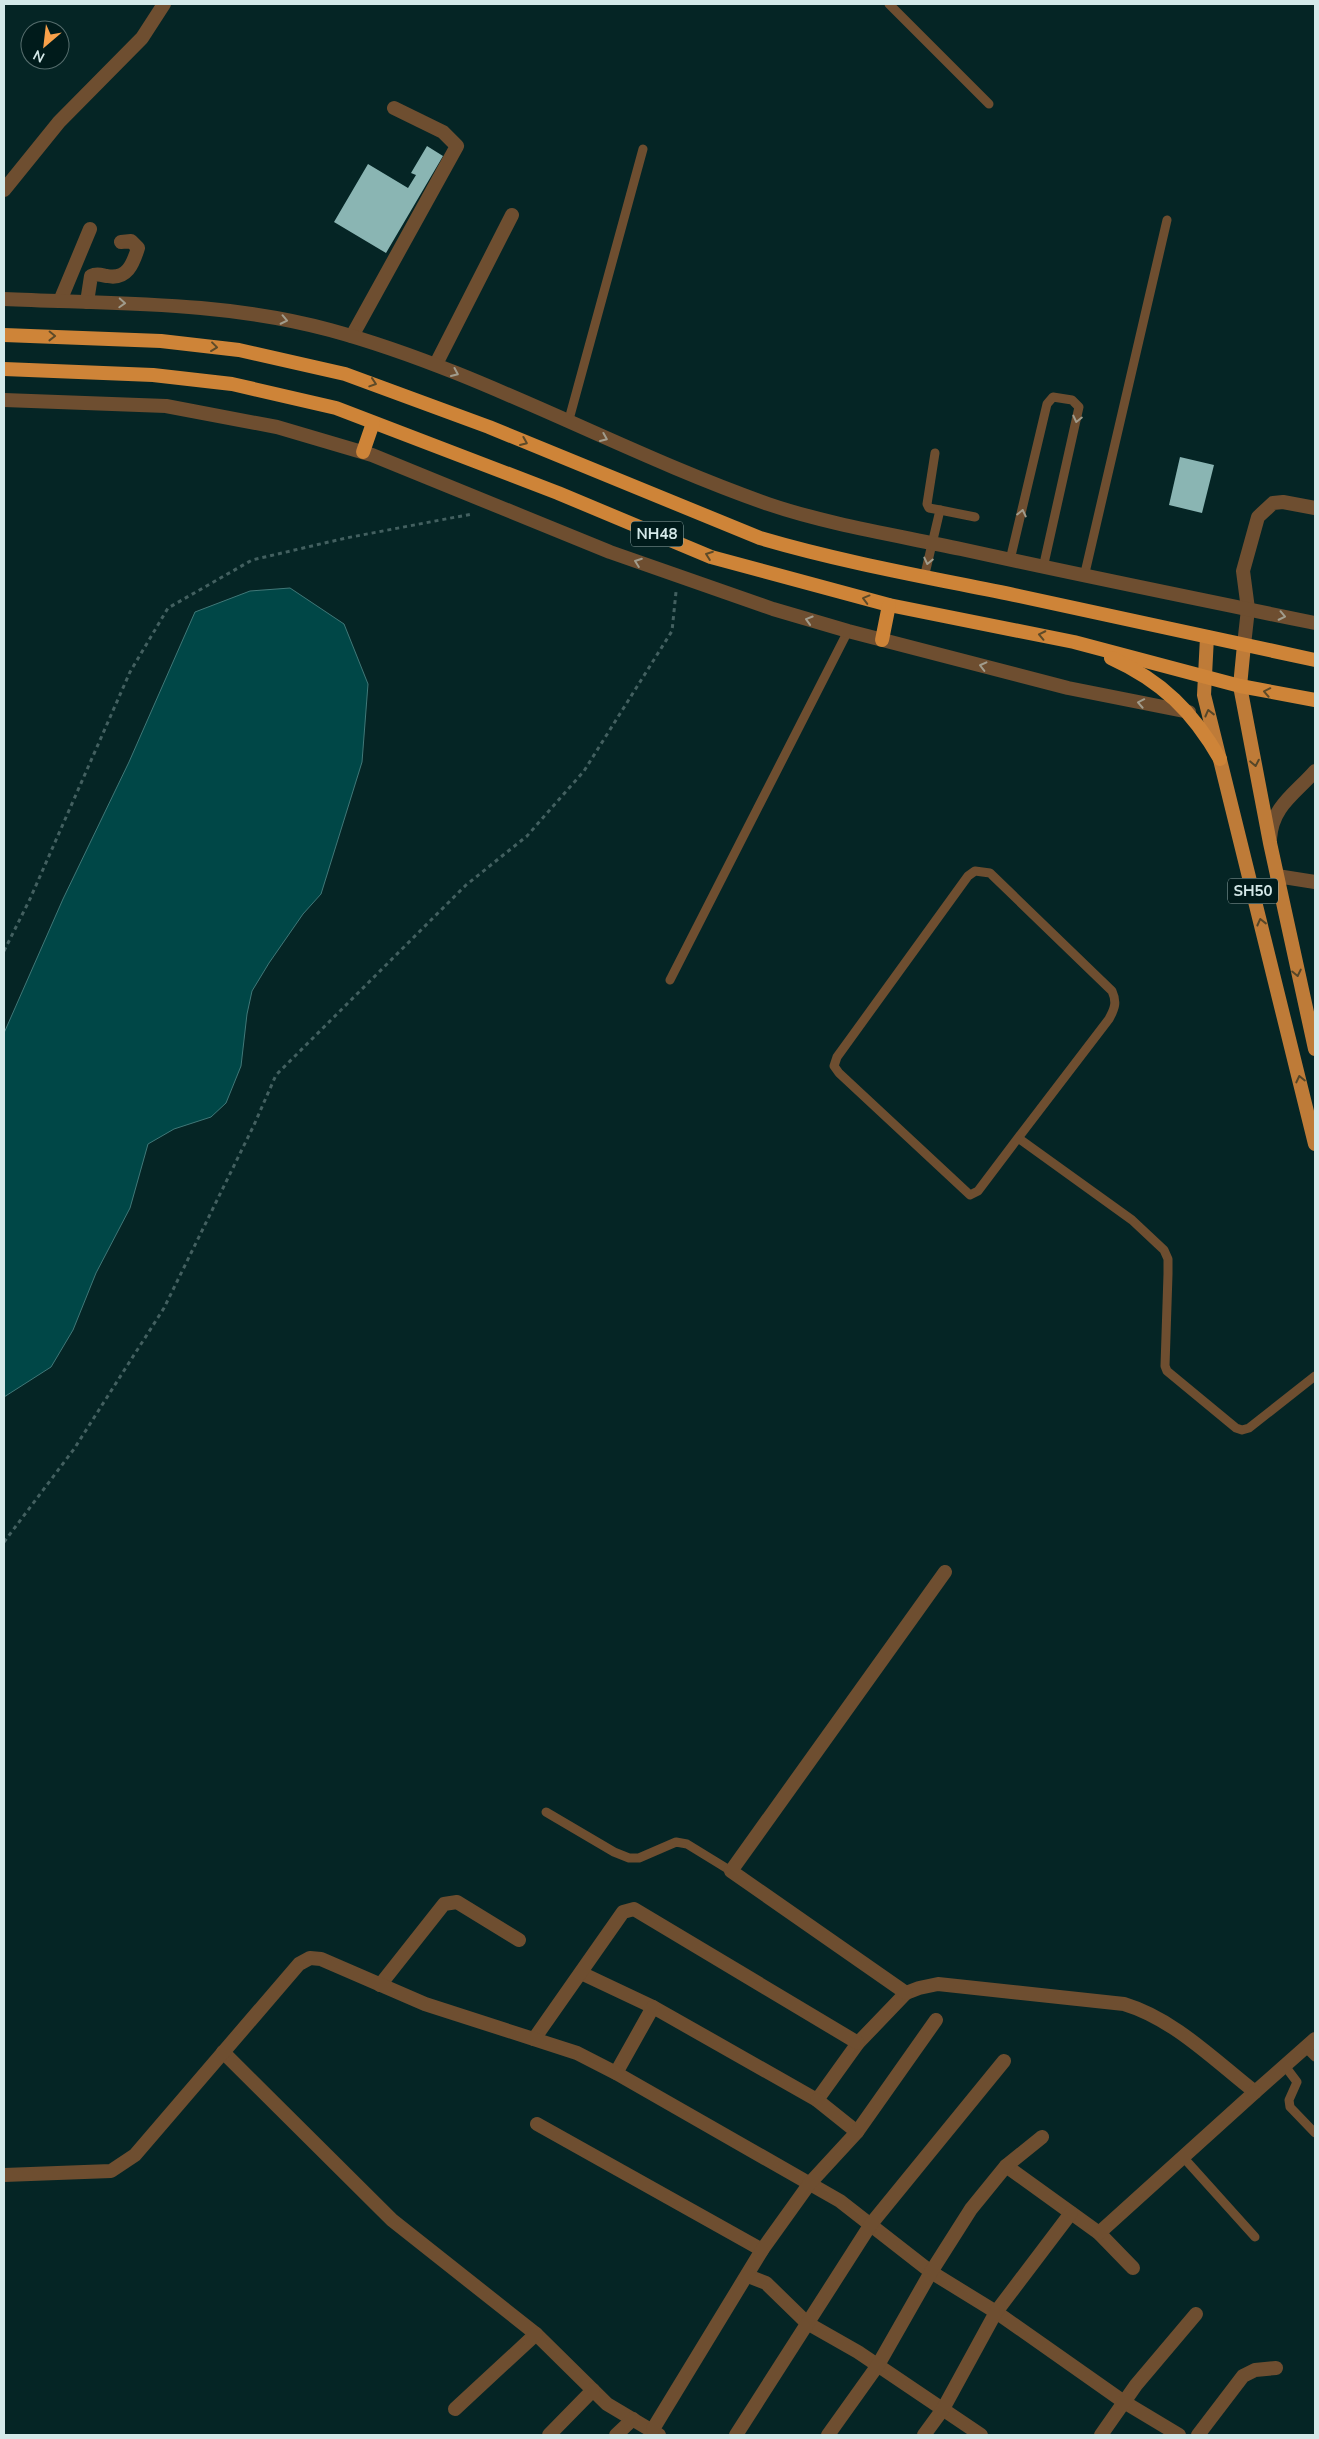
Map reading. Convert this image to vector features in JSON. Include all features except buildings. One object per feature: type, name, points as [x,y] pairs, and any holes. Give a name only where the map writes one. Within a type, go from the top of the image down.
[{"type":"highway","name":"NH48","points":[[4,335],[161,341],[239,350],[345,374],[489,427],[760,538],[841,560],[1315,660]]},
{"type":"highway","name":"NH48","points":[[4,369],[153,376],[232,384],[336,408],[558,493],[711,557],[889,605],[1074,642],[1240,686],[1315,700]]},
{"type":"highway","points":[[363,452],[373,422]]},
{"type":"highway","points":[[882,640],[889,605]]},
{"type":"highway","points":[[1074,642],[1144,675],[1168,692],[1189,712],[1205,732],[1220,759]]},
{"type":"main road","name":"SH50","points":[[1207,637],[1204,695],[1310,1101],[1315,1144]]},
{"type":"main road","name":"SH50","points":[[1244,645],[1240,686],[1270,843],[1315,1049]]},
{"type":"street","points":[[4,190],[59,122],[142,38],[164,4]]},
{"type":"street","points":[[352,336],[457,146],[443,132],[394,108]]},
{"type":"street","points":[[436,364],[512,215]]},
{"type":"street","points":[[60,302],[90,229]]},
{"type":"street","points":[[87,302],[91,276],[97,274],[109,277],[121,276],[128,271],[138,248],[131,241],[120,242]]},
{"type":"street","points":[[4,299],[192,307],[264,316],[352,336],[436,364],[648,457],[770,504],[1084,577],[1315,623]]},
{"type":"street","points":[[4,400],[166,406],[277,428],[363,452],[610,552],[773,609],[848,631],[1068,688],[1189,712]]},
{"type":"street","points":[[1244,645],[1248,609],[1243,571],[1258,517],[1273,503],[1283,502],[1315,508]]},
{"type":"street","points":[[1270,843],[1271,824],[1277,811],[1315,771]]},
{"type":"street","points":[[1277,876],[1315,882]]},
{"type":"street","points":[[906,1993],[731,1871],[945,1572]]},
{"type":"street","points":[[380,1985],[444,1904],[457,1902],[519,1940]]},
{"type":"street","points":[[534,2038],[623,1912],[634,1910],[858,2043]]},
{"type":"street","points":[[4,2175],[111,2171],[135,2155],[299,1964],[310,1958],[321,1959],[425,2004],[577,2053],[616,2073],[840,2201],[931,2272],[996,2312],[1124,2402],[1179,2435]]},
{"type":"street","points":[[581,1973],[653,2007],[817,2100],[857,2132]]},
{"type":"street","points":[[817,2100],[858,2043],[906,1993],[938,1984],[1124,2004],[1146,2011],[1164,2020],[1255,2092]]},
{"type":"street","points":[[616,2073],[653,2007]]},
{"type":"street","points":[[223,2052],[392,2220],[536,2334],[607,2404],[656,2432],[733,2296],[748,2276],[762,2250],[810,2183],[857,2132],[936,2020]]},
{"type":"street","points":[[1099,2233],[1255,2092],[1285,2066],[1312,2048]]},
{"type":"street","points":[[736,2435],[871,2224],[1004,2061]]},
{"type":"street","points":[[537,2124],[762,2250]]},
{"type":"street","points":[[828,2435],[878,2365],[931,2272],[971,2209],[1006,2166],[1042,2137]]},
{"type":"street","points":[[1006,2166],[1099,2233],[1133,2268]]},
{"type":"street","points":[[924,2435],[942,2409],[996,2312],[1071,2213]]},
{"type":"street","points":[[748,2276],[766,2284],[807,2323],[878,2365],[981,2435]]},
{"type":"street","points":[[1101,2435],[1124,2402],[1196,2314]]},
{"type":"street","points":[[455,2409],[536,2334]]},
{"type":"street","points":[[1198,2435],[1244,2376],[1255,2370],[1276,2368]]},
{"type":"street","points":[[549,2435],[593,2390]]},
{"type":"street","points":[[616,2435],[633,2418]]},
{"type":"lane","points":[[889,4],[989,104]]},
{"type":"lane","points":[[568,423],[643,148]]},
{"type":"lane","points":[[1084,577],[1167,220]]},
{"type":"lane","points":[[1010,560],[1047,404],[1053,397],[1072,400],[1079,407],[1043,568]]},
{"type":"lane","points":[[935,454],[927,504],[929,508],[976,516]]},
{"type":"lane","points":[[924,578],[940,510]]},
{"type":"lane","points":[[670,980],[848,631]]},
{"type":"lane","points":[[975,871],[990,873],[1112,991],[1116,1001],[1115,1008],[1109,1019],[1018,1138],[978,1191],[970,1195],[839,1073],[834,1066],[836,1057],[968,876],[975,871]]},
{"type":"lane","points":[[1018,1138],[1132,1220],[1164,1250],[1168,1259],[1165,1366],[1167,1371],[1236,1428],[1242,1430],[1249,1428],[1315,1376]]},
{"type":"lane","points":[[546,1812],[614,1852],[629,1858],[639,1858],[676,1842],[687,1844],[731,1871]]},
{"type":"lane","points":[[1285,2066],[1297,2082],[1290,2100],[1290,2107],[1315,2133]]},
{"type":"lane","points":[[1183,2157],[1255,2237]]},
{"type":"path","points":[[4,951],[30,899],[130,672],[168,608],[252,560],[346,538],[476,513]]},
{"type":"path","points":[[4,1542],[74,1448],[164,1308],[254,1125],[276,1075],[466,885],[527,836],[584,771],[672,631],[677,576]]},
{"type":"water","points":[[290,588],[344,624],[368,684],[362,762],[321,894],[303,914],[252,991],[247,1014],[241,1066],[226,1103],[211,1117],[174,1129],[148,1144],[130,1208],[96,1273],[73,1330],[51,1367],[4,1397],[4,1033],[63,899],[129,762],[195,612],[250,591]]}]
